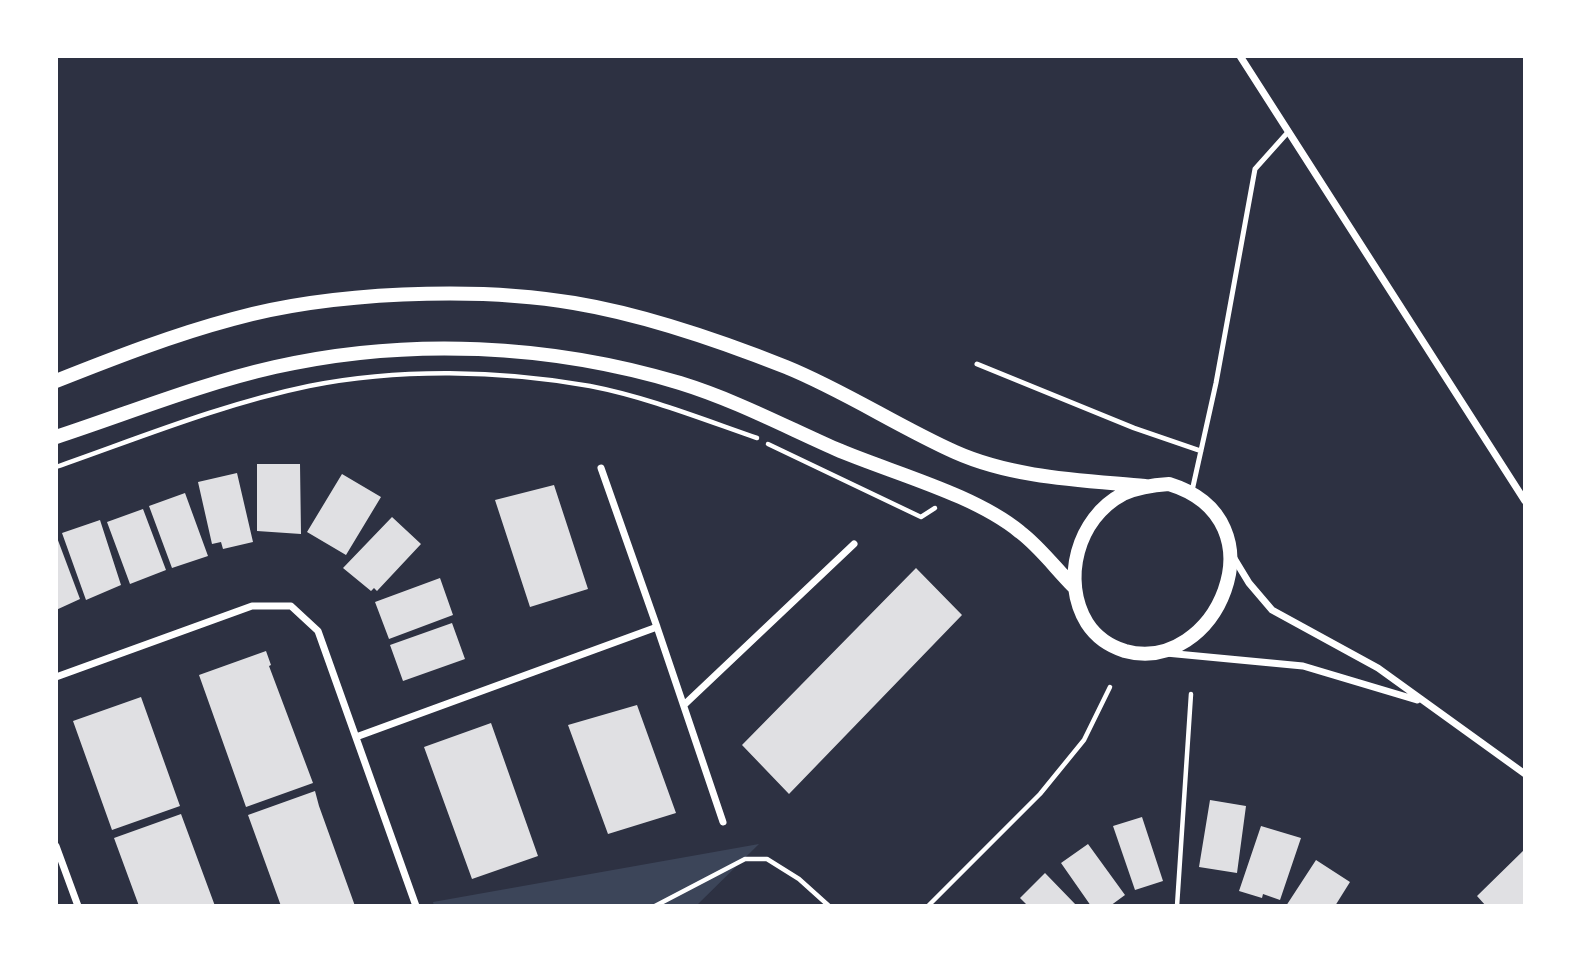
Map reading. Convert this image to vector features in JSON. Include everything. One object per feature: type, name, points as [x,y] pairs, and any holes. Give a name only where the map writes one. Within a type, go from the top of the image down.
[{"type":"main road","points":[[56,382],[145,346],[236,318],[313,304],[388,297],[483,295],[573,303],[665,324],[748,352],[827,384],[955,452],[1009,470],[1145,486],[1169,484],[1192,491],[1211,505],[1224,526],[1230,551],[1229,578],[1220,603],[1204,626],[1184,642],[1160,652],[1135,653],[1112,647],[1093,632],[1080,612],[1074,587],[1075,560],[1084,534],[1100,512],[1121,495],[1145,486]]},
{"type":"main road","points":[[56,437],[173,395],[274,367],[342,354],[413,349],[517,350],[611,366],[681,383],[750,409],[836,449],[943,492],[1020,531],[1074,587]]},
{"type":"street","points":[[1240,56],[1525,501]]},
{"type":"street","points":[[601,468],[685,704],[723,822]]},
{"type":"street","points":[[685,704],[854,544]]},
{"type":"street","points":[[1230,551],[1249,583],[1272,610],[1378,668],[1525,774]]},
{"type":"street","points":[[56,677],[252,606],[291,606],[318,631],[416,906]]},
{"type":"street","points":[[356,737],[657,627]]},
{"type":"street","points":[[1160,652],[1303,666],[1421,701]]},
{"type":"street","points":[[56,846],[78,906]]},
{"type":"lane","points":[[1192,491],[1255,169],[1289,131]]},
{"type":"lane","points":[[977,364],[1134,428],[1200,451]]},
{"type":"path","points":[[56,467],[233,404],[311,386],[393,375],[457,374],[590,386],[657,403],[759,439],[921,517],[935,509],[943,492]]},
{"type":"path","points":[[928,906],[1040,794],[1084,740],[1110,687]]},
{"type":"path","points":[[1177,906],[1191,694]]},
{"type":"path","points":[[655,906],[745,859],[767,859],[799,879],[829,906]]},
{"type":"shaded area","points":[[759,844],[696,906],[434,906],[433,902]]},
{"type":"building","points":[[257,464],[300,464],[301,534],[257,531]]},
{"type":"building","points":[[237,473],[253,542],[223,549],[221,542],[212,544],[198,482]]},
{"type":"building","points":[[342,474],[381,497],[346,555],[307,532]]},
{"type":"building","points":[[554,485],[588,589],[530,607],[495,500]]},
{"type":"building","points":[[185,493],[208,556],[172,568],[149,506]]},
{"type":"building","points":[[143,509],[166,570],[130,584],[107,522]]},
{"type":"building","points":[[392,517],[421,544],[377,591],[374,588],[371,591],[343,568]]},
{"type":"building","points":[[100,520],[121,585],[86,600],[62,533]]},
{"type":"building","points":[[56,535],[80,599],[56,610]]},
{"type":"building","points":[[916,568],[962,615],[789,794],[742,745]]},
{"type":"building","points":[[440,578],[453,615],[389,639],[375,602]]},
{"type":"building","points":[[452,623],[465,659],[403,681],[390,645]]},
{"type":"building","points":[[266,651],[271,665],[269,666],[313,783],[246,807],[199,675]]},
{"type":"building","points":[[141,697],[180,806],[112,830],[73,721]]},
{"type":"building","points":[[637,705],[676,813],[608,834],[568,725]]},
{"type":"building","points":[[491,723],[538,856],[472,879],[424,747]]},
{"type":"building","points":[[315,791],[355,906],[281,906],[248,815]]},
{"type":"building","points":[[1210,800],[1246,806],[1237,873],[1199,867]]},
{"type":"building","points":[[181,814],[215,906],[139,906],[114,838]]},
{"type":"building","points":[[1142,817],[1163,881],[1135,890],[1113,826]]},
{"type":"building","points":[[1261,826],[1301,838],[1280,900],[1263,894],[1262,898],[1239,891]]},
{"type":"building","points":[[1088,844],[1125,895],[1110,906],[1091,906],[1061,863]]},
{"type":"building","points":[[1525,849],[1525,906],[1486,906],[1477,896]]},
{"type":"building","points":[[1316,860],[1350,882],[1335,906],[1286,906]]},
{"type":"building","points":[[1045,873],[1077,906],[1028,906],[1020,898]]}]
